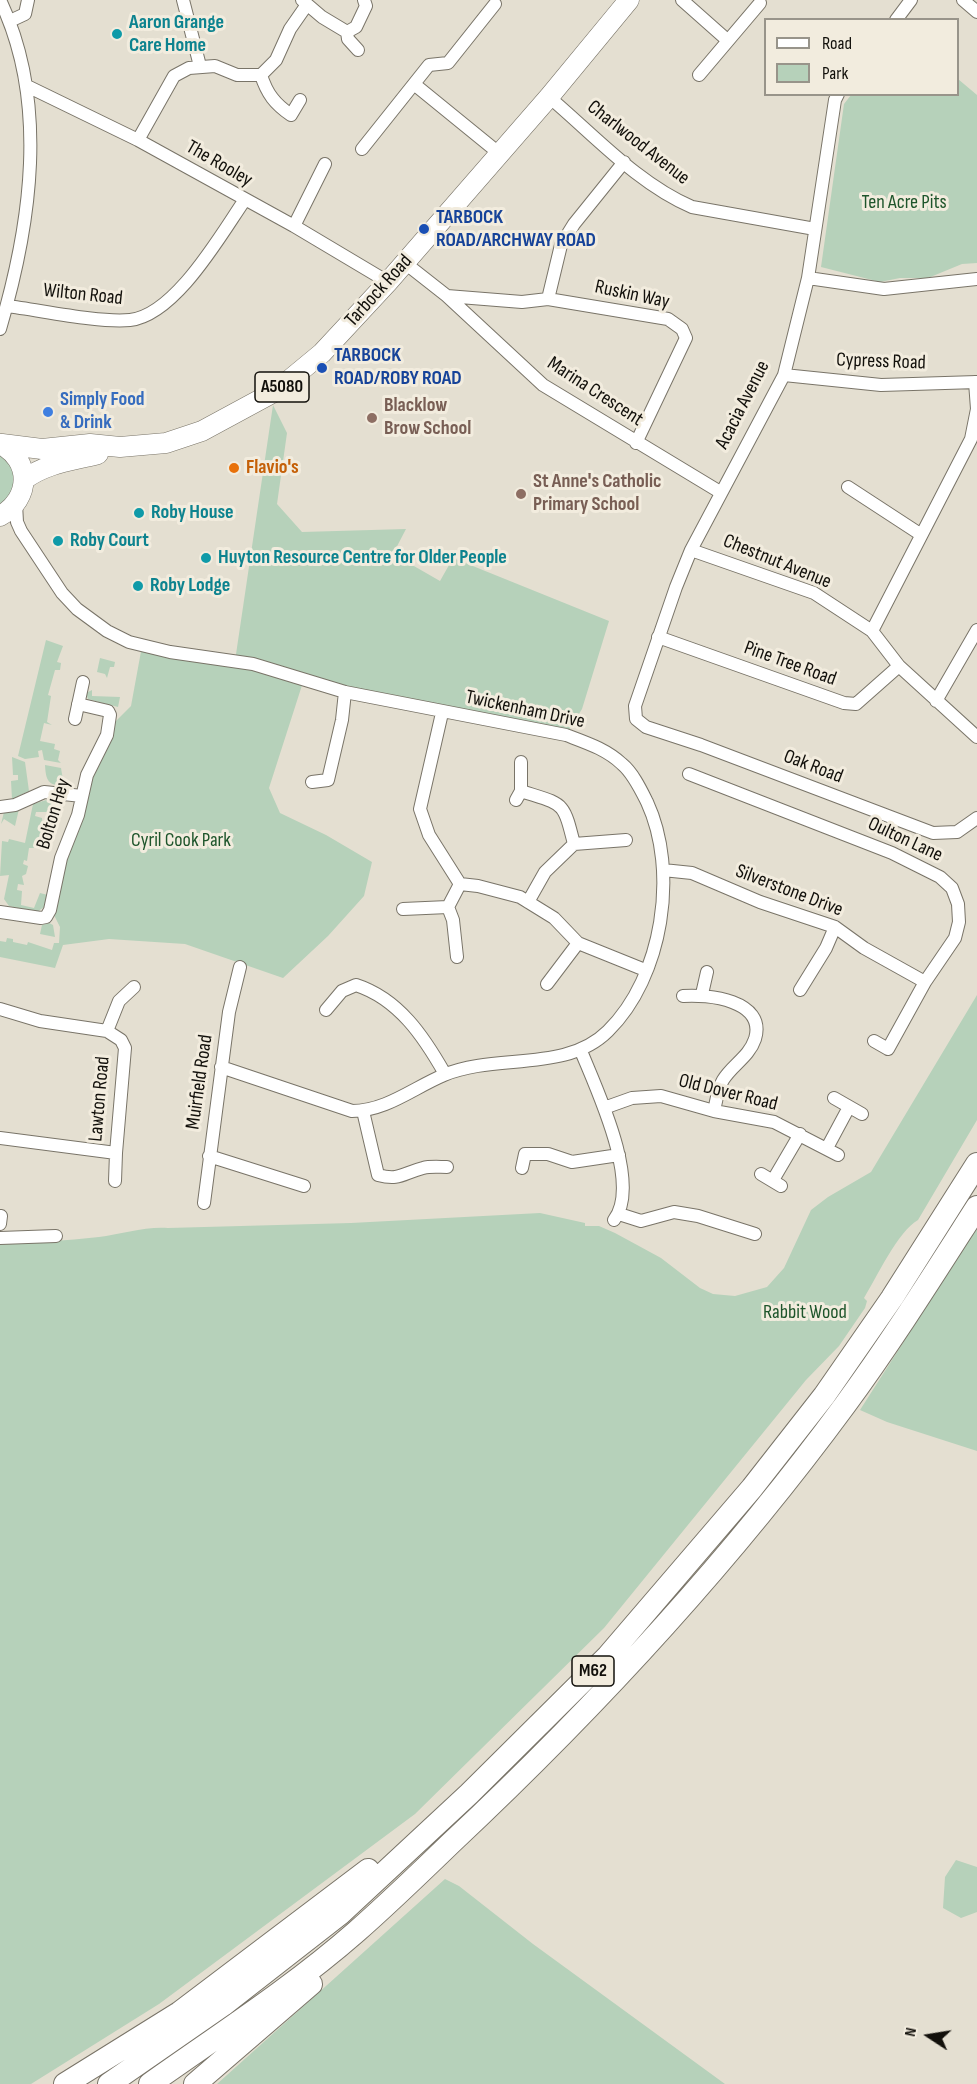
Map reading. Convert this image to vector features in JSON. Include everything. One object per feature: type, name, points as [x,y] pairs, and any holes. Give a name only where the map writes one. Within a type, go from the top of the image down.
[{"type":"highway","name":"M62","points":[[109,2084],[223,2005],[341,1913],[469,1794],[608,1656],[752,1488],[824,1396],[892,1298],[977,1164]]},
{"type":"highway","name":"M62","points":[[150,2084],[239,2021],[355,1933],[506,1791],[622,1674],[703,1584],[845,1406],[912,1310],[977,1207]]},
{"type":"highway","points":[[195,2084],[357,1944],[506,1791]]},
{"type":"highway","points":[[65,2084],[179,2013],[469,1794]]},
{"type":"main road","name":"Tarbock Road","points":[[25,479],[37,471],[62,461],[120,447],[184,439],[276,391],[322,353],[388,282],[549,97],[628,0]]},
{"type":"main road","name":"Tarbock Road","points":[[1,444],[42,448],[90,444],[120,447]]},
{"type":"main road","name":"A5080","points":[[1,444],[18,459],[25,479]]},
{"type":"main road","points":[[0,516],[16,504],[22,493],[25,479]]},
{"type":"street","points":[[0,0],[10,21],[27,86],[31,161],[23,227],[0,329]]},
{"type":"street","points":[[10,21],[25,14],[28,0]]},
{"type":"street","points":[[183,0],[200,66]]},
{"type":"street","points":[[347,32],[356,27],[366,6],[364,0]]},
{"type":"street","points":[[682,0],[726,39]]},
{"type":"street","points":[[898,18],[911,0]]},
{"type":"street","points":[[963,0],[977,12]]},
{"type":"street","points":[[138,140],[174,76],[200,66],[215,66],[237,75],[261,75],[276,60],[304,3],[347,32],[348,39],[358,50]]},
{"type":"street","points":[[362,149],[429,65],[448,63],[495,3]]},
{"type":"street","points":[[699,75],[726,39],[759,3]]},
{"type":"street","points":[[261,75],[267,92],[276,105],[291,115],[300,100]]},
{"type":"street","points":[[414,84],[500,154]]},
{"type":"street","name":"The Rooley","points":[[27,86],[138,140],[244,201],[294,226],[388,282]]},
{"type":"street","name":"Acacia Avenue","points":[[636,719],[635,706],[658,637],[692,550],[720,492],[784,375],[808,278],[837,96]]},
{"type":"street","name":"Charlwood Avenue","points":[[549,97],[624,162],[674,199],[693,207],[815,229]]},
{"type":"street","points":[[548,299],[561,245],[574,224],[624,162]]},
{"type":"street","points":[[294,226],[325,164]]},
{"type":"street","name":"Wilton Road","points":[[7,306],[132,320],[157,308],[180,291],[244,201]]},
{"type":"street","name":"Marina Crescent","points":[[405,263],[447,296],[543,386],[720,492]]},
{"type":"street","points":[[808,278],[884,289],[977,279]]},
{"type":"street","name":"Ruskin Way","points":[[447,296],[522,302],[548,299],[668,320],[682,329],[686,338],[636,443]]},
{"type":"street","name":"Cypress Road","points":[[784,375],[881,385],[976,382]]},
{"type":"street","points":[[872,631],[920,534],[972,439],[977,409],[976,382]]},
{"type":"street","points":[[848,487],[920,534]]},
{"type":"street","name":"Twickenham Drive","points":[[16,504],[17,522],[21,531],[62,593],[92,620],[122,638],[170,652],[253,664],[345,692],[442,713],[566,735],[600,748],[624,765],[642,792],[657,825],[663,870],[662,922],[629,1006],[607,1032],[581,1051],[478,1064],[445,1074],[383,1106],[363,1111],[352,1111],[221,1067]]},
{"type":"street","name":"Twickenham Drive","points":[[0,516],[21,531]]},
{"type":"street","name":"Chestnut Avenue","points":[[692,550],[814,593],[872,631],[899,666],[977,737]]},
{"type":"street","points":[[936,702],[977,630]]},
{"type":"street","name":"Pine Tree Road","points":[[658,637],[844,703],[856,704],[899,666]]},
{"type":"street","points":[[75,719],[83,682]]},
{"type":"street","points":[[312,783],[328,780],[342,720],[345,692]]},
{"type":"street","name":"Bolton Hey","points":[[0,912],[36,918],[48,914],[61,858],[78,815],[89,767],[105,740],[110,715],[108,711],[78,704]]},
{"type":"street","points":[[442,713],[420,809],[429,835],[459,884]]},
{"type":"street","name":"Oak Road","points":[[636,719],[646,727],[701,745],[933,833],[957,832],[977,818]]},
{"type":"street","points":[[521,762],[519,795],[555,802],[565,811],[574,844]]},
{"type":"street","name":"Oulton Lane","points":[[689,774],[892,852],[940,877],[952,888],[958,904],[959,922],[955,938],[925,982],[888,1049],[874,1041]]},
{"type":"street","points":[[0,807],[15,805],[44,792],[82,796]]},
{"type":"street","points":[[528,902],[545,872],[574,844],[626,840]]},
{"type":"street","name":"Silverstone Drive","points":[[663,870],[692,873],[760,902],[835,927],[864,948],[925,982]]},
{"type":"street","points":[[459,884],[478,886],[528,902],[554,918],[578,944],[645,970]]},
{"type":"street","points":[[457,957],[453,920],[448,907],[459,884]]},
{"type":"street","points":[[403,909],[448,907]]},
{"type":"street","points":[[800,990],[826,948],[835,927]]},
{"type":"street","points":[[547,984],[578,944]]},
{"type":"street","name":"Muirfield Road","points":[[204,1203],[229,1012],[240,967]]},
{"type":"street","points":[[702,994],[707,972]]},
{"type":"street","points":[[326,1010],[342,991],[356,985],[368,989],[396,1008],[422,1034],[445,1074]]},
{"type":"street","name":"Lawton Road","points":[[0,1138],[116,1153],[125,1048],[121,1040],[106,1031],[118,1001],[134,987]]},
{"type":"street","points":[[683,996],[702,994],[739,1004],[750,1013],[756,1037],[741,1061],[723,1080],[714,1111]]},
{"type":"street","points":[[0,1009],[40,1021],[106,1031]]},
{"type":"street","points":[[581,1051],[604,1108],[619,1155],[623,1178],[616,1217],[641,1221],[674,1212],[755,1234]]},
{"type":"street","name":"Old Dover Road","points":[[604,1108],[632,1098],[661,1096],[714,1111],[774,1122],[838,1155]]},
{"type":"street","points":[[834,1098],[862,1113]]},
{"type":"street","points":[[826,1148],[849,1107]]},
{"type":"street","points":[[363,1111],[378,1175],[390,1178],[404,1177],[425,1167],[447,1167]]},
{"type":"street","points":[[772,1180],[800,1134]]},
{"type":"street","points":[[514,1146],[525,1154],[548,1154],[572,1162],[619,1155]]},
{"type":"street","points":[[116,1153],[116,1181]]},
{"type":"street","points":[[522,1168],[525,1154]]},
{"type":"street","points":[[209,1156],[304,1186]]},
{"type":"street","points":[[0,1224],[1,1216]]},
{"type":"street","points":[[0,1238],[56,1236]]},
{"type":"green space","name":"Ten Acre Pits","points":[[959,80],[977,95],[977,263],[962,264],[928,278],[900,278],[880,282],[821,267],[844,104],[850,96],[959,96]]},
{"type":"green space","name":"Cyril Cook Park","points":[[273,405],[287,433],[277,504],[302,532],[406,529],[393,554],[440,581],[453,558],[609,621],[582,709],[566,735],[304,679],[269,788],[280,813],[326,835],[372,862],[364,896],[328,936],[283,978],[185,944],[109,939],[63,945],[55,968],[0,957],[0,941],[6,942],[7,938],[13,939],[13,942],[27,945],[28,942],[52,950],[54,943],[59,943],[60,927],[54,915],[65,864],[91,774],[108,745],[115,722],[131,706],[142,646],[235,661]]},
{"type":"green space","points":[[0,452],[6,455],[18,483],[0,508]]},
{"type":"green space","points":[[46,640],[63,646],[57,662],[61,663],[60,670],[55,670],[48,695],[51,696],[47,722],[52,725],[44,723],[40,741],[55,744],[54,749],[60,751],[58,760],[61,763],[44,760],[42,750],[38,751],[39,757],[25,759],[18,756]]},
{"type":"green space","points":[[100,658],[115,662],[114,667],[110,667],[107,678],[105,674],[97,672]]},
{"type":"green space","points":[[92,690],[92,696],[120,697],[118,707],[88,699],[86,693]]},
{"type":"green space","points":[[12,757],[25,762],[29,791],[12,799],[11,781],[18,780],[18,775],[13,775]]},
{"type":"green space","points":[[45,765],[61,768],[64,786],[54,785],[49,781]]},
{"type":"green space","points":[[53,798],[49,812],[36,812],[35,816],[42,818],[43,829],[37,845],[44,848],[29,848],[27,861],[24,860],[23,864],[28,866],[26,874],[22,876],[24,885],[18,884],[17,890],[22,891],[21,905],[34,908],[40,893],[48,895],[44,907],[37,912],[9,906],[4,899],[9,875],[0,876],[2,841],[8,842],[9,839],[25,843],[33,804]]},
{"type":"green space","points":[[19,809],[15,826],[4,819],[1,824],[4,812]]},
{"type":"green space","points":[[49,923],[53,925],[55,937],[40,934],[42,925]]},
{"type":"green space","name":"Rabbit Wood","points":[[977,995],[977,1120],[918,1220],[903,1234],[888,1255],[864,1298],[867,1301],[865,1308],[839,1346],[806,1380],[604,1628],[415,1814],[159,2004],[31,2084],[0,2084],[0,1243],[99,1237],[152,1228],[351,1223],[540,1213],[585,1223],[585,1226],[599,1226],[661,1258],[700,1288],[713,1294],[735,1296],[767,1287],[784,1268],[811,1210],[828,1197],[871,1172]]},
{"type":"green space","points":[[977,1227],[977,1451],[887,1422],[860,1410]]},
{"type":"green space","points":[[956,1860],[977,1867],[977,1912],[961,1918],[943,1908],[945,1877]]},
{"type":"green space","points":[[445,1879],[459,1886],[533,1944],[725,2084],[217,2084]]},
{"type":"place","name":"Aaron Grange Care Home","points":[[117,34]]},
{"type":"place","name":"TARBOCK ROAD/ARCHWAY ROAD","points":[[424,229]]},
{"type":"place","name":"TARBOCK ROAD/ROBY ROAD","points":[[322,368]]},
{"type":"place","name":"Simply Food & Drink","points":[[48,412]]},
{"type":"place","name":"Blacklow Brow School","points":[[372,418]]},
{"type":"place","name":"Flavio's","points":[[234,468]]},
{"type":"place","name":"St Anne's Catholic Primary School","points":[[521,494]]},
{"type":"place","name":"Roby House","points":[[139,513]]},
{"type":"place","name":"Roby Court","points":[[58,541]]},
{"type":"place","name":"Huyton Resource Centre for Older People","points":[[206,558]]},
{"type":"place","name":"Roby Lodge","points":[[138,586]]}]
